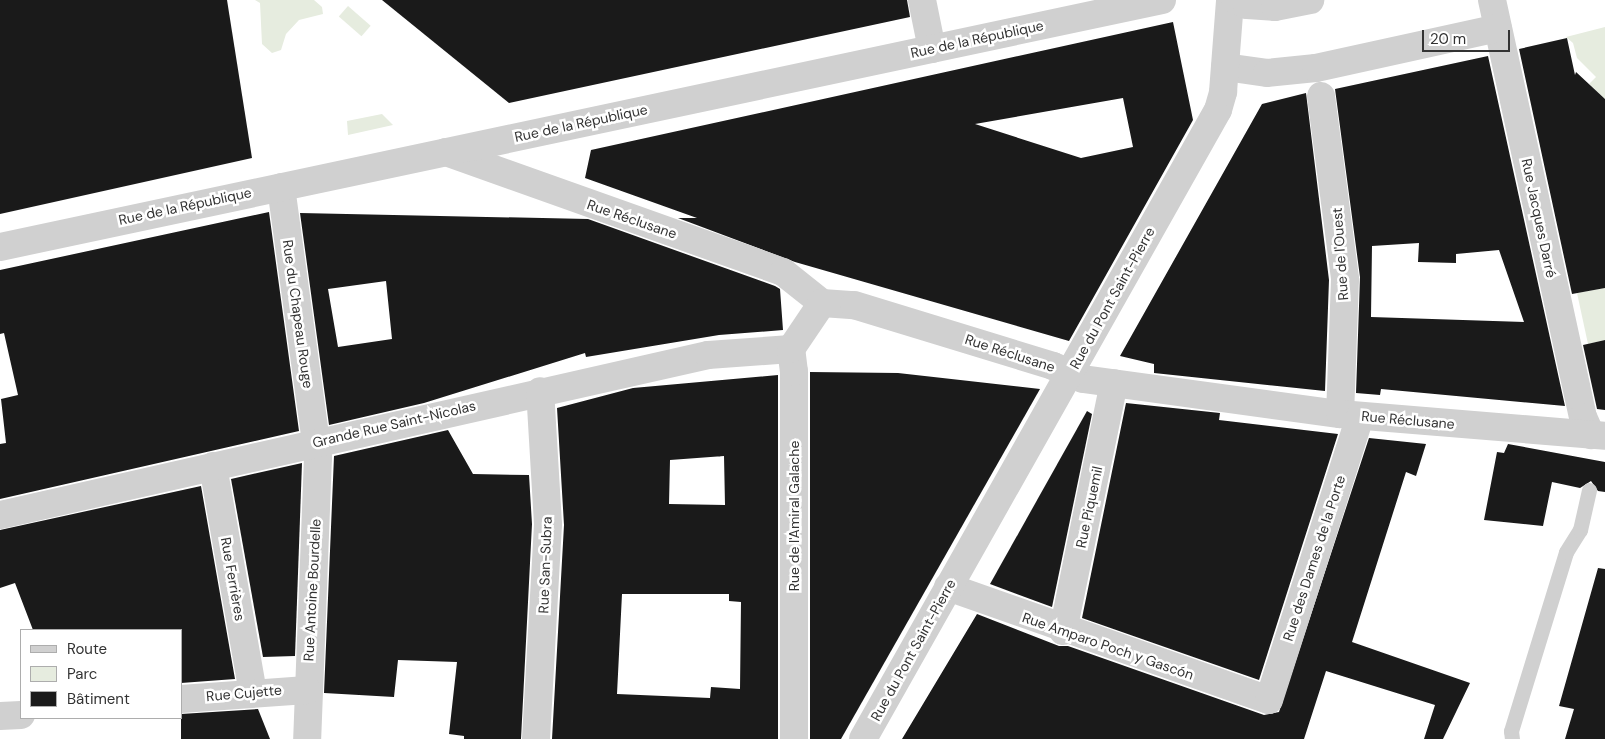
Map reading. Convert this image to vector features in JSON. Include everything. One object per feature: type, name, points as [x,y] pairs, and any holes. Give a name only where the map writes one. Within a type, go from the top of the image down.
[{"type":"street","points":[[922,0],[932,48]]},
{"type":"street","name":"Rue de la République","points":[[0,247],[1162,0]]},
{"type":"street","name":"Rue du Pont Saint-Pierre","points":[[863,739],[1218,110],[1225,66],[1230,0]]},
{"type":"street","points":[[1235,0],[1247,5],[1275,7],[1310,0]]},
{"type":"street","name":"Rue Jacques Darré","points":[[1492,0],[1583,417],[1598,436]]},
{"type":"street","points":[[1225,66],[1267,73],[1316,68],[1498,28]]},
{"type":"street","name":"Rue de l'Ouest","points":[[1321,96],[1345,279],[1350,415]]},
{"type":"street","name":"Rue Réclusane","points":[[446,152],[783,272],[822,303],[854,305],[1069,374],[1114,383],[1350,415],[1598,436]]},
{"type":"street","name":"Rue du Chapeau Rouge","points":[[281,186],[316,441]]},
{"type":"street","points":[[791,349],[822,303]]},
{"type":"street","name":"Grande Rue Saint-Nicolas","points":[[0,515],[316,441],[708,355],[791,349]]},
{"type":"street","name":"Rue de l'Amiral Galache","points":[[791,349],[794,372],[794,739]]},
{"type":"street","name":"Rue Piquemil","points":[[1062,630],[1114,383]]},
{"type":"street","name":"Rue San-Subra","points":[[536,739],[548,524],[540,392]]},
{"type":"street","name":"Rue des Dames de la Porte","points":[[1269,700],[1350,415]]},
{"type":"street","name":"Rue Antoine Bourdelle","points":[[307,739],[307,690],[318,489],[316,441]]},
{"type":"street","name":"Rue Ferrières","points":[[213,466],[253,692]]},
{"type":"street","name":"Rue Amparo Poch y Gascón","points":[[948,588],[1062,630],[1269,700]]},
{"type":"street","name":"Rue Cujette","points":[[182,700],[253,692],[307,690]]},
{"type":"street","points":[[0,716],[20,715]]},
{"type":"lane","points":[[1512,739],[1566,552],[1580,530],[1589,490]]},
{"type":"green space","points":[[255,0],[314,0],[322,7],[323,14],[299,20],[286,34],[281,50],[272,53],[262,44],[260,3]]},
{"type":"green space","points":[[348,6],[371,26],[361,36],[339,17]]},
{"type":"green space","points":[[1605,27],[1605,99],[1589,84],[1596,77],[1577,58],[1573,43],[1566,37]]},
{"type":"green space","points":[[382,114],[393,125],[348,135],[347,121]]},
{"type":"green space","points":[[1605,288],[1605,340],[1588,344],[1577,293]]},
{"type":"building","points":[[0,0],[227,0],[252,158],[0,214]]},
{"type":"building","points":[[382,0],[907,0],[910,17],[509,103]]},
{"type":"building","points":[[1173,22],[1193,120],[1069,341],[795,262],[678,218],[697,218],[585,178],[591,150]],"holes":[[[1123,98],[1133,147],[1081,158],[975,124]]]},
{"type":"building","points":[[1567,38],[1575,75],[1576,72],[1605,99],[1605,288],[1572,294],[1519,49]]},
{"type":"building","points":[[1488,56],[1565,406],[1381,389],[1380,395],[1356,393],[1360,277],[1335,89]],"holes":[[[1419,243],[1418,262],[1456,263],[1456,254],[1499,250],[1524,322],[1371,317],[1372,246]]]},
{"type":"building","points":[[1306,93],[1329,280],[1325,391],[1154,373],[1154,364],[1120,356],[1262,104]]},
{"type":"building","points":[[269,212],[299,431],[0,499],[0,444],[6,443],[1,399],[18,395],[4,333],[0,334],[0,270]]},
{"type":"building","points":[[300,213],[588,219],[780,289],[783,330],[719,335],[586,357],[585,353],[424,403],[329,425]],"holes":[[[386,281],[392,339],[338,347],[328,289]]]},
{"type":"building","points":[[1605,340],[1605,410],[1597,409],[1583,345]]},
{"type":"building","points":[[810,372],[898,373],[1040,389],[841,739],[810,739]]},
{"type":"building","points":[[778,375],[778,739],[552,739],[564,525],[557,408],[633,388]],"holes":[[[724,456],[725,505],[669,504],[670,460]],[[622,594],[729,594],[729,601],[741,602],[740,689],[711,687],[710,698],[617,694]]]},
{"type":"building","points":[[1126,403],[1220,413],[1219,420],[1338,434],[1259,680],[1082,618]]},
{"type":"building","points":[[1087,411],[1092,414],[1052,607],[990,584]]},
{"type":"building","points":[[448,430],[473,474],[529,475],[532,524],[521,739],[464,739],[464,736],[449,734],[457,662],[398,660],[394,697],[324,693],[334,456]]},
{"type":"building","points":[[1369,438],[1426,444],[1416,476],[1406,472],[1352,642],[1470,683],[1443,739],[1424,739],[1435,705],[1326,671],[1304,739],[902,739],[977,614],[1059,646],[1068,646],[1264,715],[1279,712]]},
{"type":"building","points":[[1508,444],[1605,462],[1605,492],[1598,491],[1591,481],[1580,488],[1552,482],[1543,526],[1484,520],[1497,452],[1504,453]]},
{"type":"building","points":[[302,463],[295,656],[263,657],[231,479]]},
{"type":"building","points":[[201,486],[235,679],[182,683],[182,629],[33,629],[15,583],[0,588],[0,530]]},
{"type":"building","points":[[1598,568],[1605,569],[1605,739],[1565,739],[1574,709],[1559,706]]},
{"type":"building","points":[[258,709],[270,739],[181,739],[182,714]]}]
